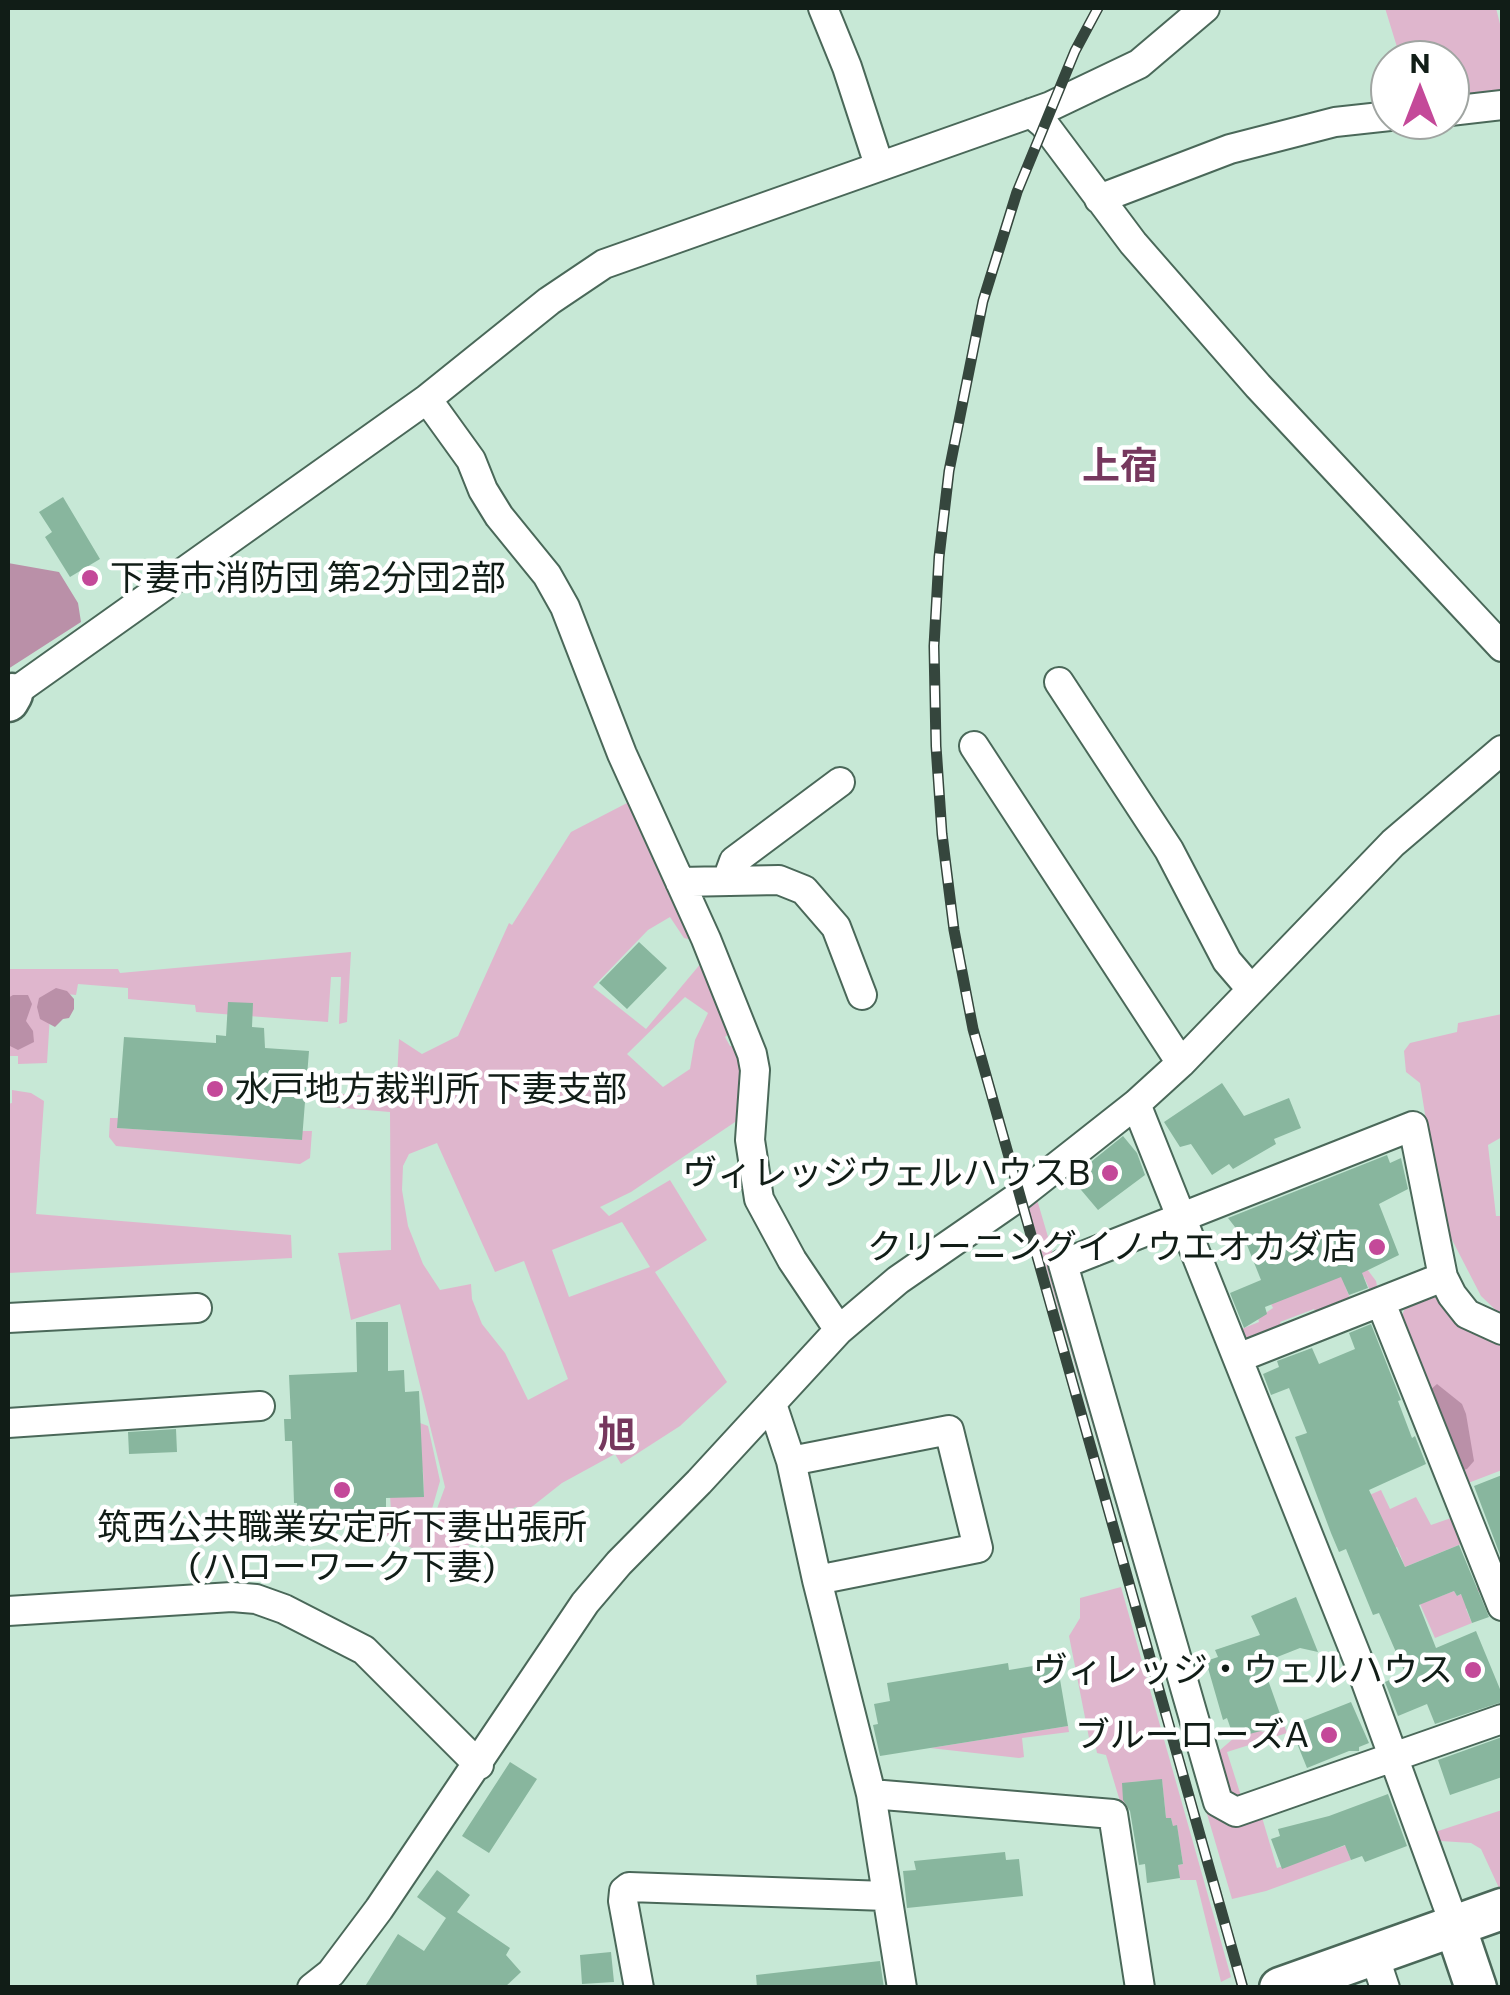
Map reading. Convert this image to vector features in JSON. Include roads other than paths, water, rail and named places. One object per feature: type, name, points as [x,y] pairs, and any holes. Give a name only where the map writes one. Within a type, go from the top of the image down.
[{"type":"street","points":[[823,8],[848,66],[879,165]]},
{"type":"street","points":[[10,698],[427,398],[549,301],[604,264],[1078,94],[1139,64],[1206,8]]},
{"type":"street","points":[[1061,147],[1078,94]]},
{"type":"street","points":[[1470,109],[1502,105]]},
{"type":"street","points":[[1031,113],[1258,386],[1502,648]]},
{"type":"street","points":[[1099,199],[1230,149],[1334,122],[1370,118]]},
{"type":"street","points":[[427,398],[471,460],[499,516],[560,596],[622,754],[752,1054],[756,1070],[750,1140],[759,1199],[792,1260],[839,1330]]},
{"type":"street","points":[[1060,682],[1169,850],[1216,945],[1251,989]]},
{"type":"street","points":[[974,746],[1181,1062]]},
{"type":"street","points":[[328,1983],[585,1603],[839,1330],[898,1280],[1018,1197],[1136,1104],[1393,843],[1502,750]]},
{"type":"street","points":[[727,880],[734,861],[840,782]]},
{"type":"street","points":[[680,882],[779,880],[804,890],[836,927],[862,996]]},
{"type":"street","points":[[1136,1104],[1396,1758],[1476,1988]]},
{"type":"street","points":[[1502,1330],[1467,1314],[1443,1276],[1414,1126],[1063,1264],[1218,1802],[1236,1812],[1502,1719]]},
{"type":"street","points":[[1238,1358],[1443,1276]]},
{"type":"street","points":[[1381,1302],[1502,1606]]},
{"type":"street","points":[[8,1318],[197,1308]]},
{"type":"street","points":[[772,1404],[791,1461],[871,1794],[902,1988]]},
{"type":"street","points":[[8,1423],[260,1406]]},
{"type":"street","points":[[791,1461],[950,1430],[978,1548],[817,1580]]},
{"type":"street","points":[[8,1611],[232,1597],[284,1608],[364,1650],[478,1764]]},
{"type":"street","points":[[871,1794],[1113,1814],[1140,1988]]},
{"type":"street","points":[[639,1988],[623,1901],[628,1887],[886,1896]]},
{"type":"street","points":[[1280,1988],[1380,1971],[1456,1926],[1502,1909]]},
{"type":"railway","points":[[1098,8],[1075,51],[1017,192],[983,301],[949,471],[934,646],[942,834],[954,930],[973,1029],[1243,1988]]},
{"type":"place","name":"下妻市消防団 第2分団2部","points":[[90,578]]},
{"type":"place","name":"水戸地方裁判所 下妻支部","points":[[215,1089]]},
{"type":"place","name":"ヴィレッジウェルハウスB","points":[[1110,1173]]},
{"type":"place","name":"クリーニングイノウエオカダ店","points":[[1377,1247]]},
{"type":"place","name":"筑西公共職業安定所下妻出張所 (ハローワーク下妻)","points":[[342,1490]]},
{"type":"place","name":"ヴィレッジ・ウェルハウス","points":[[1473,1670]]},
{"type":"place","name":"ブルーローズA","points":[[1329,1735]]},
{"type":"district","name":"上宿","points":[[1120,466]]},
{"type":"district","name":"旭","points":[[617,1435]]}]
